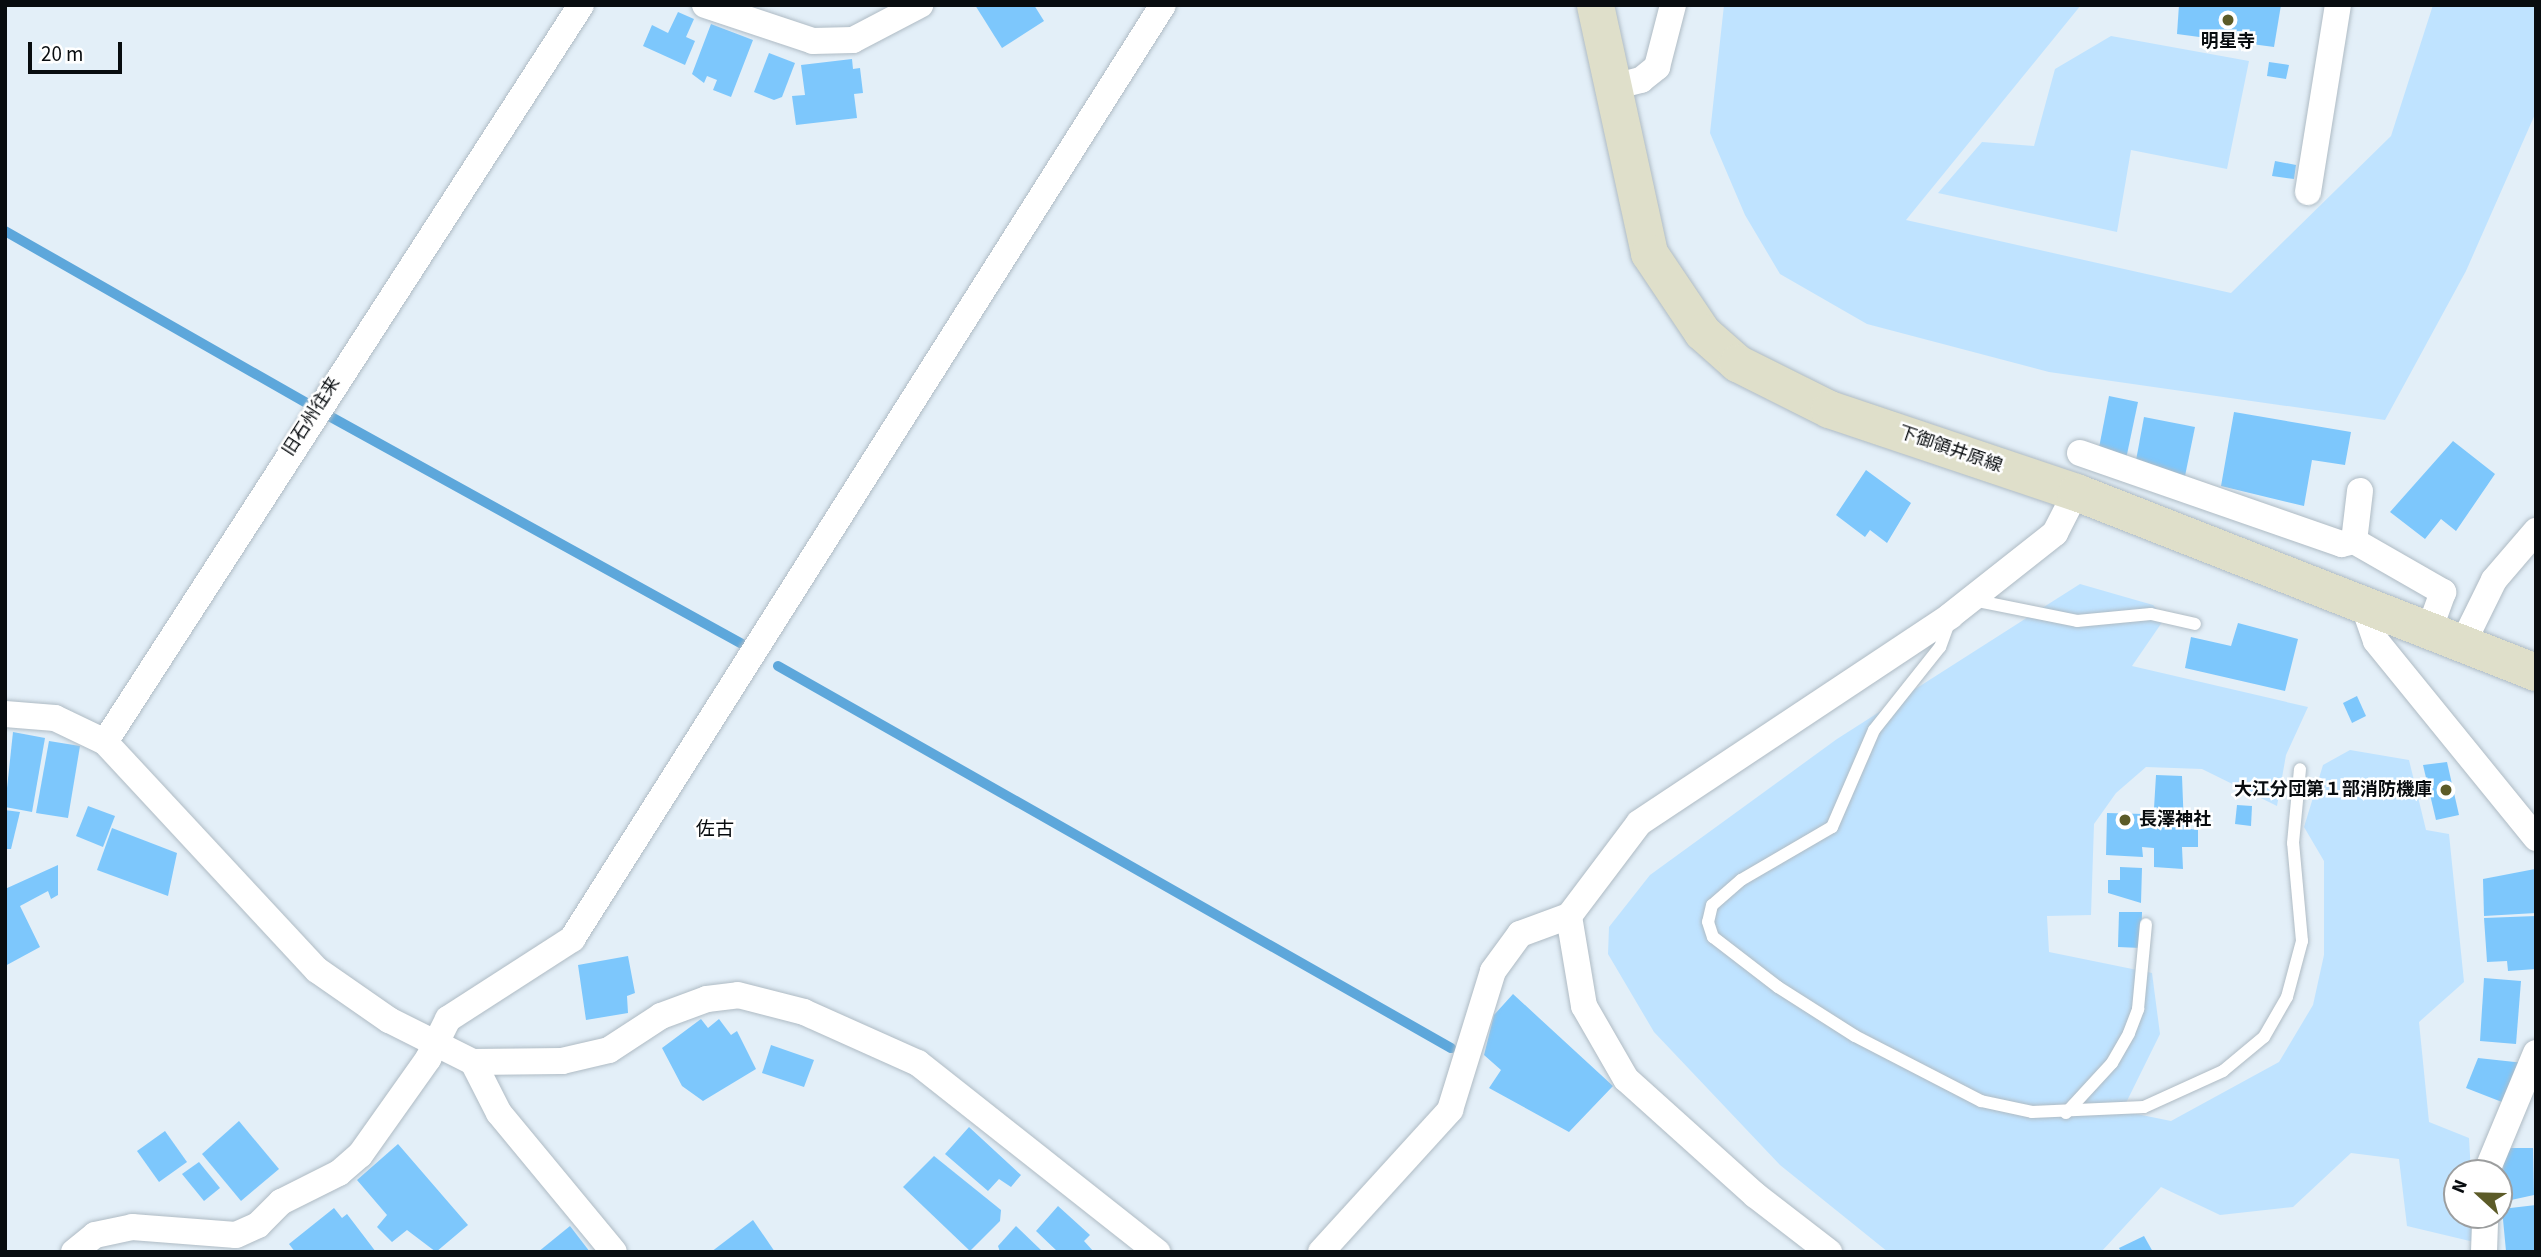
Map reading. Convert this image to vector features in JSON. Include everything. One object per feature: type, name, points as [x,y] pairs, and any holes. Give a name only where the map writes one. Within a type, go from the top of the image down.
[{"type":"main road","name":"下御領井原線","points":[[1595,5],[1649,253],[1702,332],[1737,363],[1805,399],[2076,492],[2464,641],[2536,672]]},
{"type":"street","name":"旧石州往来","points":[[105,742],[581,5]]},
{"type":"street","points":[[705,5],[813,41],[853,40],[920,5]]},
{"type":"street","points":[[74,1252],[95,1235],[132,1227],[236,1235],[258,1225],[281,1202],[339,1173],[360,1155],[436,1042],[448,1019],[572,939],[587,920],[739,666],[1163,5]]},
{"type":"street","points":[[1613,87],[1641,80],[1657,67],[1673,5]]},
{"type":"street","points":[[2308,192],[2338,5]]},
{"type":"street","points":[[2080,453],[2342,544],[2354,541],[2443,592],[2430,628]]},
{"type":"street","points":[[2354,541],[2360,491]]},
{"type":"street","points":[[1321,1252],[1450,1110],[1493,971],[1520,934],[1569,916],[1639,823],[1960,608],[2055,533],[2076,492]]},
{"type":"street","points":[[2464,641],[2488,591],[2525,531]]},
{"type":"street","points":[[2361,601],[2376,641],[2536,838]]},
{"type":"street","points":[[5,714],[55,718],[105,742],[317,970],[388,1020],[473,1062],[523,1064],[609,1050],[661,1016],[707,999],[738,995],[804,1012],[918,1063],[1157,1252]]},
{"type":"street","points":[[1569,916],[1584,1006],[1626,1079],[1755,1195],[1829,1252]]},
{"type":"street","points":[[2492,1159],[2536,1053]]},
{"type":"street","points":[[473,1062],[499,1113],[614,1252]]},
{"type":"street","points":[[2484,1252],[2485,1229]]},
{"type":"lane","points":[[2196,624],[2151,614],[2077,621],[1960,608],[1940,647],[1874,730],[1832,827],[1741,880],[1712,905],[1708,922],[1713,937],[1767,978],[1878,1049],[1981,1101],[2066,1113],[2144,1107],[2223,1071],[2264,1037],[2287,997],[2302,941],[2293,843],[2300,769]]},
{"type":"lane","points":[[2066,1113],[2112,1063],[2129,1033],[2138,1009],[2146,924]]},
{"type":"shaded area","points":[[1724,5],[2081,5],[1906,220],[2231,293],[2391,136],[2433,5],[2536,5],[2536,112],[2466,271],[2385,420],[2049,372],[1867,324],[1780,274],[1745,215],[1710,133]]},
{"type":"shaded area","points":[[2111,36],[2249,61],[2227,169],[2131,150],[2117,232],[1938,193],[1982,142],[2034,146],[2055,69]]},
{"type":"shaded area","points":[[2080,584],[2153,605],[2165,618],[2132,666],[2308,707],[2286,755],[2277,806],[2202,769],[2146,767],[2116,793],[2094,824],[2091,915],[2047,916],[2049,952],[2152,973],[2160,1034],[2122,1111],[2171,1121],[2279,1062],[2313,1005],[2324,955],[2324,861],[2304,827],[2323,765],[2350,750],[2409,760],[2426,830],[2449,834],[2464,982],[2419,1022],[2429,1122],[2469,1138],[2470,1159],[2443,1159],[2443,1229],[2474,1229],[2474,1242],[2407,1226],[2399,1159],[2351,1153],[2293,1207],[2220,1215],[2161,1187],[2101,1252],[1888,1252],[1780,1165],[1654,1032],[1608,954],[1609,927],[1650,875],[1837,739]]},
{"type":"building","points":[[975,5],[1034,5],[1044,21],[1002,48]]},
{"type":"building","name":"明星寺","points":[[2179,5],[2281,5],[2274,47],[2177,34]]},
{"type":"building","points":[[678,12],[694,19],[686,37],[695,41],[685,65],[643,46],[652,25],[668,33]]},
{"type":"building","points":[[711,24],[753,40],[731,97],[713,90],[717,80],[707,76],[704,83],[692,74]]},
{"type":"building","points":[[769,53],[795,63],[782,97],[774,100],[754,92]]},
{"type":"building","points":[[852,59],[853,69],[860,68],[863,93],[854,94],[857,118],[796,125],[792,96],[805,95],[801,65]]},
{"type":"building","points":[[2269,62],[2289,65],[2286,79],[2267,76]]},
{"type":"building","points":[[2275,161],[2296,165],[2294,179],[2272,176]]},
{"type":"building","points":[[2109,396],[2138,402],[2126,459],[2098,453]]},
{"type":"building","points":[[2234,412],[2351,432],[2345,465],[2312,460],[2304,506],[2221,486]]},
{"type":"building","points":[[2144,417],[2195,427],[2185,476],[2135,466]]},
{"type":"building","points":[[2453,441],[2495,474],[2456,531],[2441,519],[2425,539],[2390,512]]},
{"type":"building","points":[[1866,470],[1911,503],[1887,543],[1870,530],[1865,537],[1836,515]]},
{"type":"building","points":[[2238,623],[2298,639],[2285,691],[2185,668],[2191,637],[2231,646]]},
{"type":"building","points":[[2357,696],[2366,716],[2352,723],[2343,703]]},
{"type":"building","points":[[13,732],[45,738],[32,812],[5,807]]},
{"type":"building","points":[[49,741],[80,746],[68,818],[36,813]]},
{"type":"building","points":[[2447,762],[2459,815],[2436,820],[2423,765]]},
{"type":"building","name":"長澤神社","points":[[2156,775],[2182,776],[2184,828],[2198,830],[2198,847],[2182,847],[2183,869],[2154,867],[2154,848],[2142,847],[2143,857],[2106,855],[2107,813],[2144,814],[2145,826],[2153,825]]},
{"type":"building","points":[[2237,805],[2252,806],[2251,826],[2235,824]]},
{"type":"building","points":[[88,806],[115,816],[103,847],[76,836]]},
{"type":"building","points":[[5,810],[20,812],[11,849],[5,849]]},
{"type":"building","points":[[112,828],[177,853],[168,896],[97,870]]},
{"type":"building","points":[[58,865],[58,895],[51,899],[48,891],[20,906],[40,947],[5,966],[5,889]]},
{"type":"building","points":[[2120,867],[2142,868],[2141,903],[2108,893],[2108,880],[2120,880]]},
{"type":"building","points":[[2535,869],[2536,913],[2484,916],[2483,879]]},
{"type":"building","points":[[2119,912],[2142,912],[2141,948],[2118,947]]},
{"type":"building","points":[[2536,916],[2536,969],[2508,971],[2507,961],[2487,962],[2484,918]]},
{"type":"building","points":[[628,956],[635,993],[627,996],[628,1013],[586,1020],[578,965]]},
{"type":"building","points":[[2484,978],[2521,981],[2516,1044],[2480,1041]]},
{"type":"building","points":[[1513,994],[1613,1086],[1569,1132],[1489,1088],[1501,1070],[1484,1055],[1494,1015]]},
{"type":"building","points":[[701,1019],[708,1028],[719,1019],[731,1035],[737,1031],[756,1069],[703,1101],[682,1086],[662,1048]]},
{"type":"building","points":[[771,1045],[814,1060],[804,1087],[762,1073]]},
{"type":"building","points":[[2478,1058],[2524,1063],[2507,1104],[2466,1088]]},
{"type":"building","points":[[239,1121],[279,1169],[241,1201],[202,1154]]},
{"type":"building","points":[[969,1127],[1021,1175],[1011,1187],[999,1179],[988,1191],[945,1154]]},
{"type":"building","points":[[165,1131],[187,1162],[159,1182],[137,1151]]},
{"type":"building","points":[[398,1144],[468,1225],[436,1252],[407,1230],[392,1242],[377,1227],[387,1215],[357,1180]]},
{"type":"building","points":[[2504,1148],[2533,1148],[2534,1195],[2513,1200],[2513,1159],[2504,1159]]},
{"type":"building","points":[[934,1156],[1001,1210],[1000,1221],[970,1251],[903,1187]]},
{"type":"building","points":[[199,1162],[220,1188],[204,1201],[182,1174]]},
{"type":"building","points":[[2536,1205],[2536,1252],[2506,1251],[2504,1229],[2513,1229],[2513,1208]]},
{"type":"building","points":[[1058,1206],[1090,1235],[1084,1241],[1094,1252],[1058,1252],[1036,1231]]},
{"type":"building","points":[[334,1208],[342,1218],[347,1214],[376,1252],[295,1252],[289,1244]]},
{"type":"building","points":[[753,1220],[775,1252],[711,1252]]},
{"type":"building","points":[[570,1226],[590,1252],[538,1252]]},
{"type":"building","points":[[1016,1226],[1043,1252],[1000,1252],[998,1246]]},
{"type":"building","points":[[2144,1236],[2153,1252],[2121,1252],[2119,1248]]},
{"type":"waterway","points":[[5,231],[307,403]]},
{"type":"waterway","points":[[331,417],[745,646]]},
{"type":"waterway","points":[[778,666],[1451,1048]]},
{"type":"place","name":"明星寺","points":[[2228,20]]},
{"type":"place","name":"大江分団第１部消防機庫","points":[[2446,790]]},
{"type":"place","name":"長澤神社","points":[[2125,820]]},
{"type":"district","name":"佐古","points":[[715,830]]}]
